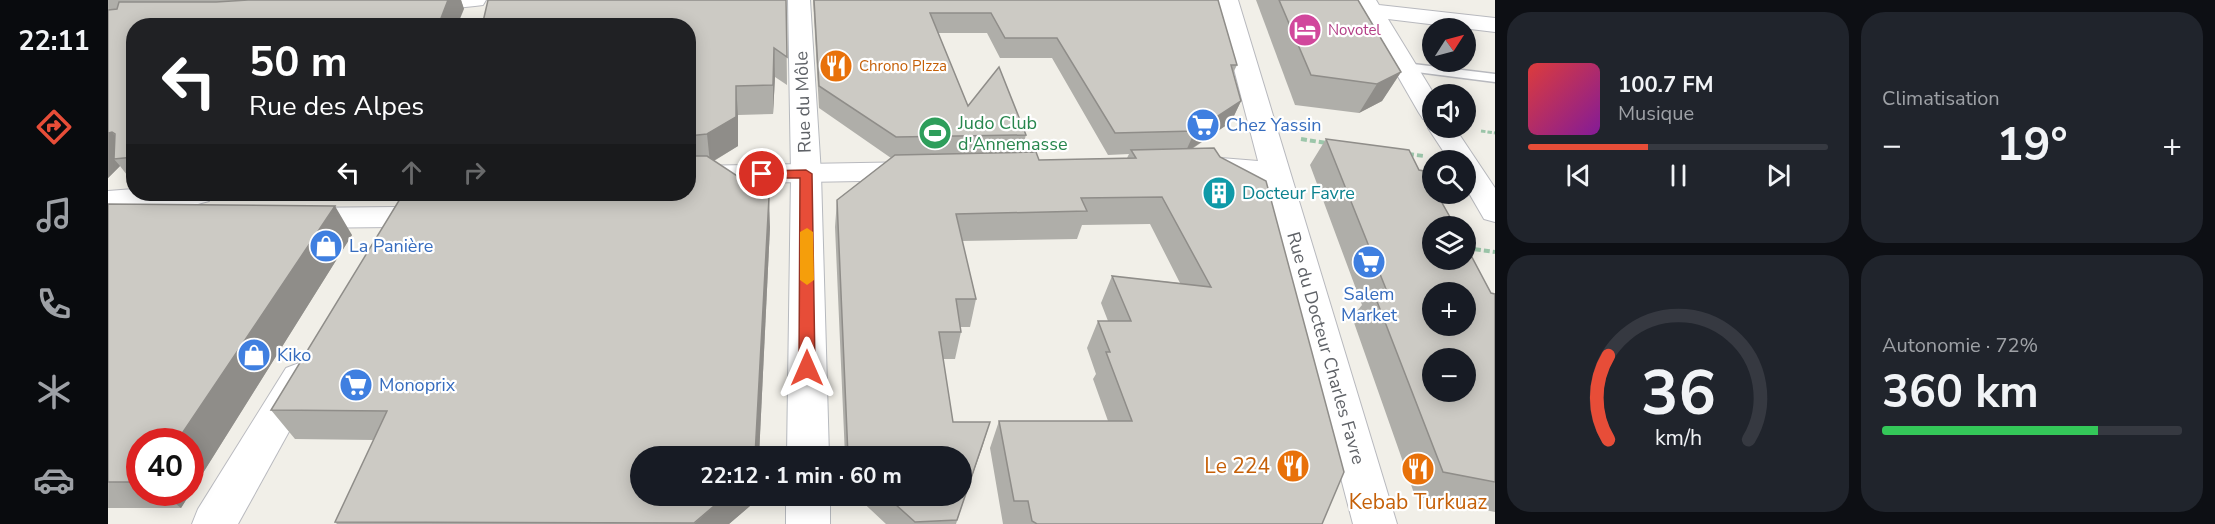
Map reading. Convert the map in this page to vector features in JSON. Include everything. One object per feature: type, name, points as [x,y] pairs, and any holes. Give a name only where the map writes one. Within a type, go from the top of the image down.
[{"type":"street","points":[[393,6],[475,0]]},
{"type":"street","name":"Rue du Môle","points":[[799,0],[806,174],[808,446]]},
{"type":"street","name":"Rue du Docteur Charles Favre","points":[[1227,0],[1376,524]]},
{"type":"street","points":[[423,3],[433,18]]},
{"type":"street","points":[[1369,6],[1495,25]]},
{"type":"street","points":[[1369,6],[1422,95]]},
{"type":"street","points":[[1172,165],[1225,165],[1275,172]]},
{"type":"street","points":[[696,175],[942,171]]},
{"type":"street","points":[[1476,181],[1495,212]]},
{"type":"street","points":[[109,213],[126,184]]},
{"type":"street","points":[[266,218],[401,205]]},
{"type":"street","points":[[373,252],[401,205]]},
{"type":"street","points":[[109,213],[203,206]]},
{"type":"street","points":[[214,524],[314,353]]},
{"type":"street","points":[[808,506],[808,524]]},
{"type":"lane","points":[[1405,67],[1495,78]]},
{"type":"path","points":[[1478,130],[1495,133]]},
{"type":"path","points":[[1264,134],[1332,143]]},
{"type":"path","points":[[1400,153],[1422,156]]},
{"type":"path","points":[[1476,249],[1495,252]]},
{"type":"building","points":[[448,0],[441,18],[126,18],[126,158],[114,159],[115,134],[108,133],[108,10],[117,9],[119,2]]},
{"type":"building","points":[[488,0],[786,0],[787,57],[774,48],[773,85],[736,86],[736,117],[707,134],[696,135],[696,18],[484,18]]},
{"type":"building","points":[[814,0],[1218,0],[1237,65],[1231,65],[1241,101],[1195,131],[1115,133],[1057,38],[1005,38],[991,13],[930,13],[968,106],[999,67],[1026,135],[896,137],[819,86]]},
{"type":"building","points":[[1279,0],[1358,0],[1401,72],[1377,84],[1311,75]]},
{"type":"building","points":[[1326,139],[1409,150],[1419,170],[1422,171],[1422,204],[1443,204],[1449,216],[1422,216],[1422,270],[1476,270],[1476,265],[1491,293],[1495,294],[1495,482],[1443,472],[1373,291],[1388,294]]},
{"type":"building","points":[[1214,148],[1220,157],[1266,181],[1344,472],[1322,524],[1037,524],[1032,521],[1028,501],[1014,501],[999,421],[1132,421],[1106,352],[1110,352],[1098,321],[1131,321],[1112,276],[1211,287],[1162,197],[1081,198],[1087,211],[956,214],[976,299],[956,299],[961,332],[939,332],[953,422],[990,422],[972,475],[972,446],[848,446],[837,200],[895,155],[1036,152],[1039,160],[1136,158],[1131,150]]},
{"type":"building","points":[[696,156],[707,156],[769,197],[756,446],[630,446],[630,506],[714,506],[694,523],[335,522],[387,411],[271,410],[399,201],[696,201]]},
{"type":"building","points":[[108,204],[335,206],[186,428],[126,428],[126,482],[108,482]]},
{"type":"building","points":[[897,506],[962,506],[957,520],[915,522]]},
{"type":"slow traffic","points":[[807,232],[807,280]]},
{"type":"place","name":"Novotel","points":[[1305,30]]},
{"type":"place","name":"Chrono PIzza","points":[[836,66]]},
{"type":"place","name":"Chez Yassin","points":[[1203,125]]},
{"type":"place","name":"Judo Club d'Annemasse","points":[[935,133]]},
{"type":"place","name":"Docteur Favre","points":[[1219,193]]},
{"type":"place","name":"La Panière","points":[[326,246]]},
{"type":"place","name":"Salem Market","points":[[1369,262]]},
{"type":"place","name":"Kiko","points":[[254,355]]},
{"type":"place","name":"Monoprix","points":[[356,385]]},
{"type":"place","name":"Le 224","points":[[1293,466]]},
{"type":"place","name":"Kebab Turkuaz","points":[[1418,469]]},
{"type":"route","points":[[762,174],[806,174],[807,368]]}]
